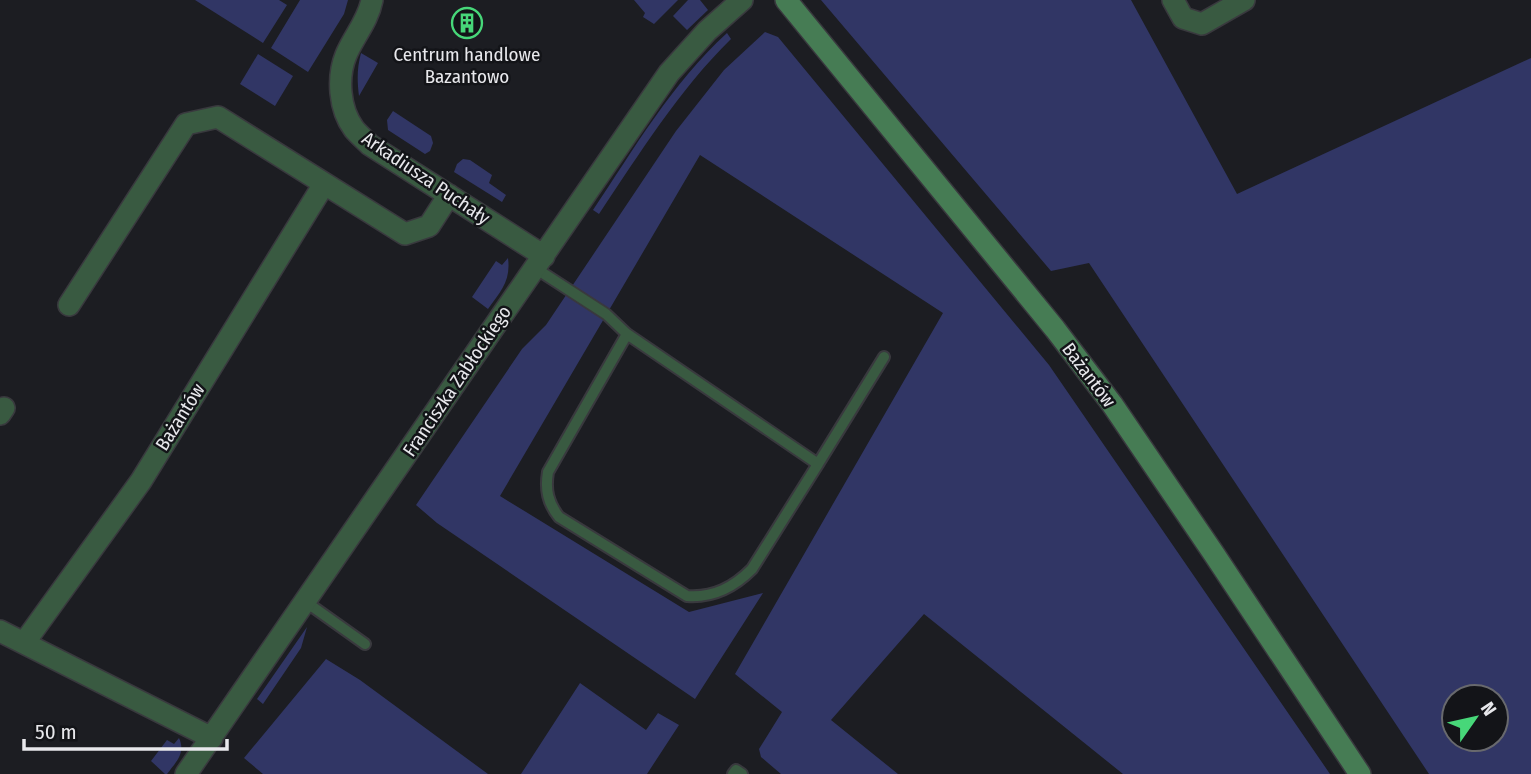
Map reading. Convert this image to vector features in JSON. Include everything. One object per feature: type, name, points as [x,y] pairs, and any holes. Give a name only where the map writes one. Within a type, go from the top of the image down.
[{"type":"street","name":"Arkadiusza Puchały","points":[[372,0],[369,13],[345,57],[340,82],[343,105],[353,128],[370,145],[449,195],[540,262]]},
{"type":"street","name":"Franciszka Zabłockiego","points":[[186,774],[669,74],[707,31],[742,0]]},
{"type":"street","name":"Bażantów","points":[[786,0],[1055,329],[1112,404],[1360,774]]},
{"type":"street","points":[[1173,0],[1183,18],[1202,24],[1244,0]]},
{"type":"street","points":[[69,305],[186,124],[218,117],[405,234],[429,226],[449,195]]},
{"type":"street","name":"Bażantów","points":[[24,643],[141,481],[324,184]]},
{"type":"street","points":[[0,631],[212,738]]},
{"type":"lane","points":[[540,262],[606,314],[626,334],[818,464]]},
{"type":"lane","points":[[626,334],[548,472],[546,492],[559,517],[687,596],[720,592],[741,580],[752,569],[884,358]]},
{"type":"lane","points":[[306,602],[365,644]]},
{"type":"lane","points":[[733,774],[737,770],[742,774]]},
{"type":"shaded area","points":[[195,0],[279,0],[287,5],[263,43]]},
{"type":"shaded area","points":[[300,0],[348,0],[344,14],[308,72],[271,48]]},
{"type":"shaded area","points":[[634,0],[678,0],[654,24],[643,17],[645,13]]},
{"type":"shaded area","points":[[688,0],[700,0],[708,10],[687,30],[673,16]]},
{"type":"shaded area","points":[[821,0],[1131,0],[1237,194],[1531,58],[1531,774],[1429,774],[1089,263],[1051,271]]},
{"type":"shaded area","points":[[765,32],[778,37],[1049,365],[1330,774],[1123,774],[924,614],[831,720],[898,774],[781,774],[761,757],[759,749],[782,712],[735,674],[943,313],[700,155],[500,496],[689,612],[763,593],[695,699],[437,523],[416,505],[522,349],[546,325],[676,131],[724,70]]},
{"type":"shaded area","points":[[727,33],[731,39],[677,101],[599,214],[593,210],[671,95],[707,52]]},
{"type":"shaded area","points":[[361,53],[378,63],[359,96],[358,74]]},
{"type":"shaded area","points":[[258,54],[293,76],[275,106],[240,84]]},
{"type":"shaded area","points":[[393,111],[431,136],[433,143],[430,151],[425,154],[388,130],[387,120]]},
{"type":"shaded area","points":[[463,159],[470,160],[492,175],[489,183],[506,195],[502,202],[454,172]]},
{"type":"shaded area","points":[[508,258],[506,279],[488,309],[472,297],[496,261],[502,265]]},
{"type":"shaded area","points":[[307,627],[301,648],[263,704],[257,699]]},
{"type":"shaded area","points":[[326,659],[360,680],[488,774],[263,774],[244,758]]},
{"type":"shaded area","points":[[580,683],[646,730],[658,713],[679,725],[647,774],[521,774]]},
{"type":"shaded area","points":[[179,738],[179,757],[165,774],[151,761],[167,740],[174,744]]},
{"type":"place","name":"Centrum handlowe Bazantowo","points":[[467,23]]}]
